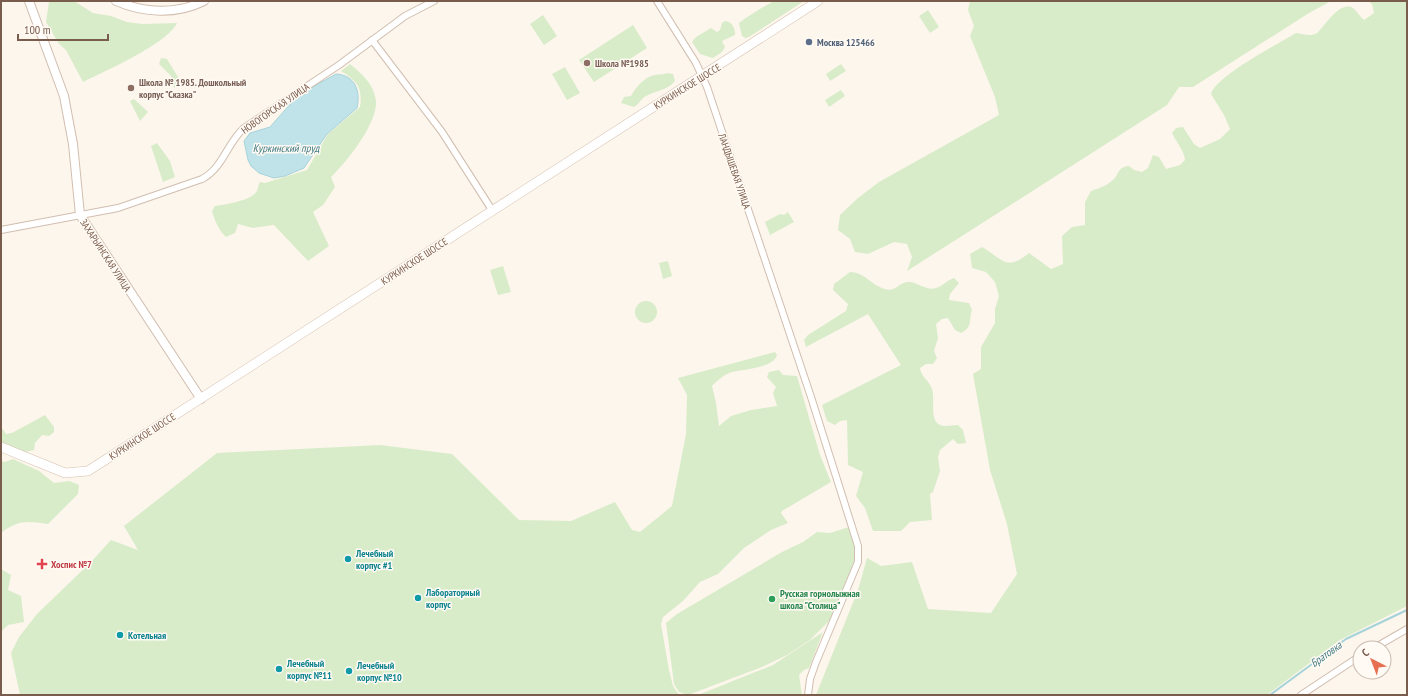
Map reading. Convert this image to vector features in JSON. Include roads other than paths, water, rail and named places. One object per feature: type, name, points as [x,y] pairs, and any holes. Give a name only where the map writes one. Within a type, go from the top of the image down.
[{"type":"main road","name":"КУРКИНСКОЕ ШОССЕ","points":[[1,447],[65,472],[88,471],[492,210],[703,77],[818,1]]},
{"type":"street","name":"ЗАХАРЬИНСКАЯ УЛИЦА","points":[[29,1],[64,96],[73,144],[80,215],[201,399]]},
{"type":"street","points":[[116,1],[139,9],[155,11],[183,8],[204,1]]},
{"type":"street","name":"НОВОГОРСКАЯ УЛИЦА","points":[[1,230],[94,213],[137,202],[196,182],[209,175],[220,161],[233,139],[244,128],[339,65],[405,16],[434,1]]},
{"type":"street","name":"ЛАНДЫШЕВАЯ УЛИЦА","points":[[657,1],[696,63],[703,77],[795,349],[859,554],[854,574],[816,662],[810,679],[808,695]]},
{"type":"street","points":[[372,40],[442,132],[492,210]]},
{"type":"street","points":[[1388,640],[1407,629]]},
{"type":"street","points":[[1301,695],[1338,668],[1352,660]]},
{"type":"water","name":"Куркинский пруд","points":[[336,74],[348,77],[355,85],[358,96],[357,108],[327,134],[304,168],[285,176],[274,178],[259,173],[251,166],[248,160],[244,141],[250,133],[270,127],[302,93]]},
{"type":"waterway","name":"Братовка","points":[[1270,695],[1346,639],[1407,610]]},
{"type":"place","name":"Москва 125466","points":[[809,42]]},
{"type":"place","name":"Школа №1985","points":[[587,63]]},
{"type":"place","name":"Школа № 1985. Дошкольный корпус \"Сказка\"","points":[[131,88]]},
{"type":"place","name":"Лечебный корпус #1","points":[[348,559]]},
{"type":"place","name":"Хоспис №7","points":[[42,564]]},
{"type":"place","name":"Лабораторный корпус","points":[[418,598]]},
{"type":"place","name":"Русская горнолыжная школа \"Столица\"","points":[[772,599]]},
{"type":"place","name":"Котельная","points":[[120,635]]},
{"type":"place","name":"Лечебный корпус №11","points":[[279,669]]},
{"type":"place","name":"Лечебный корпус №10","points":[[349,671]]}]
